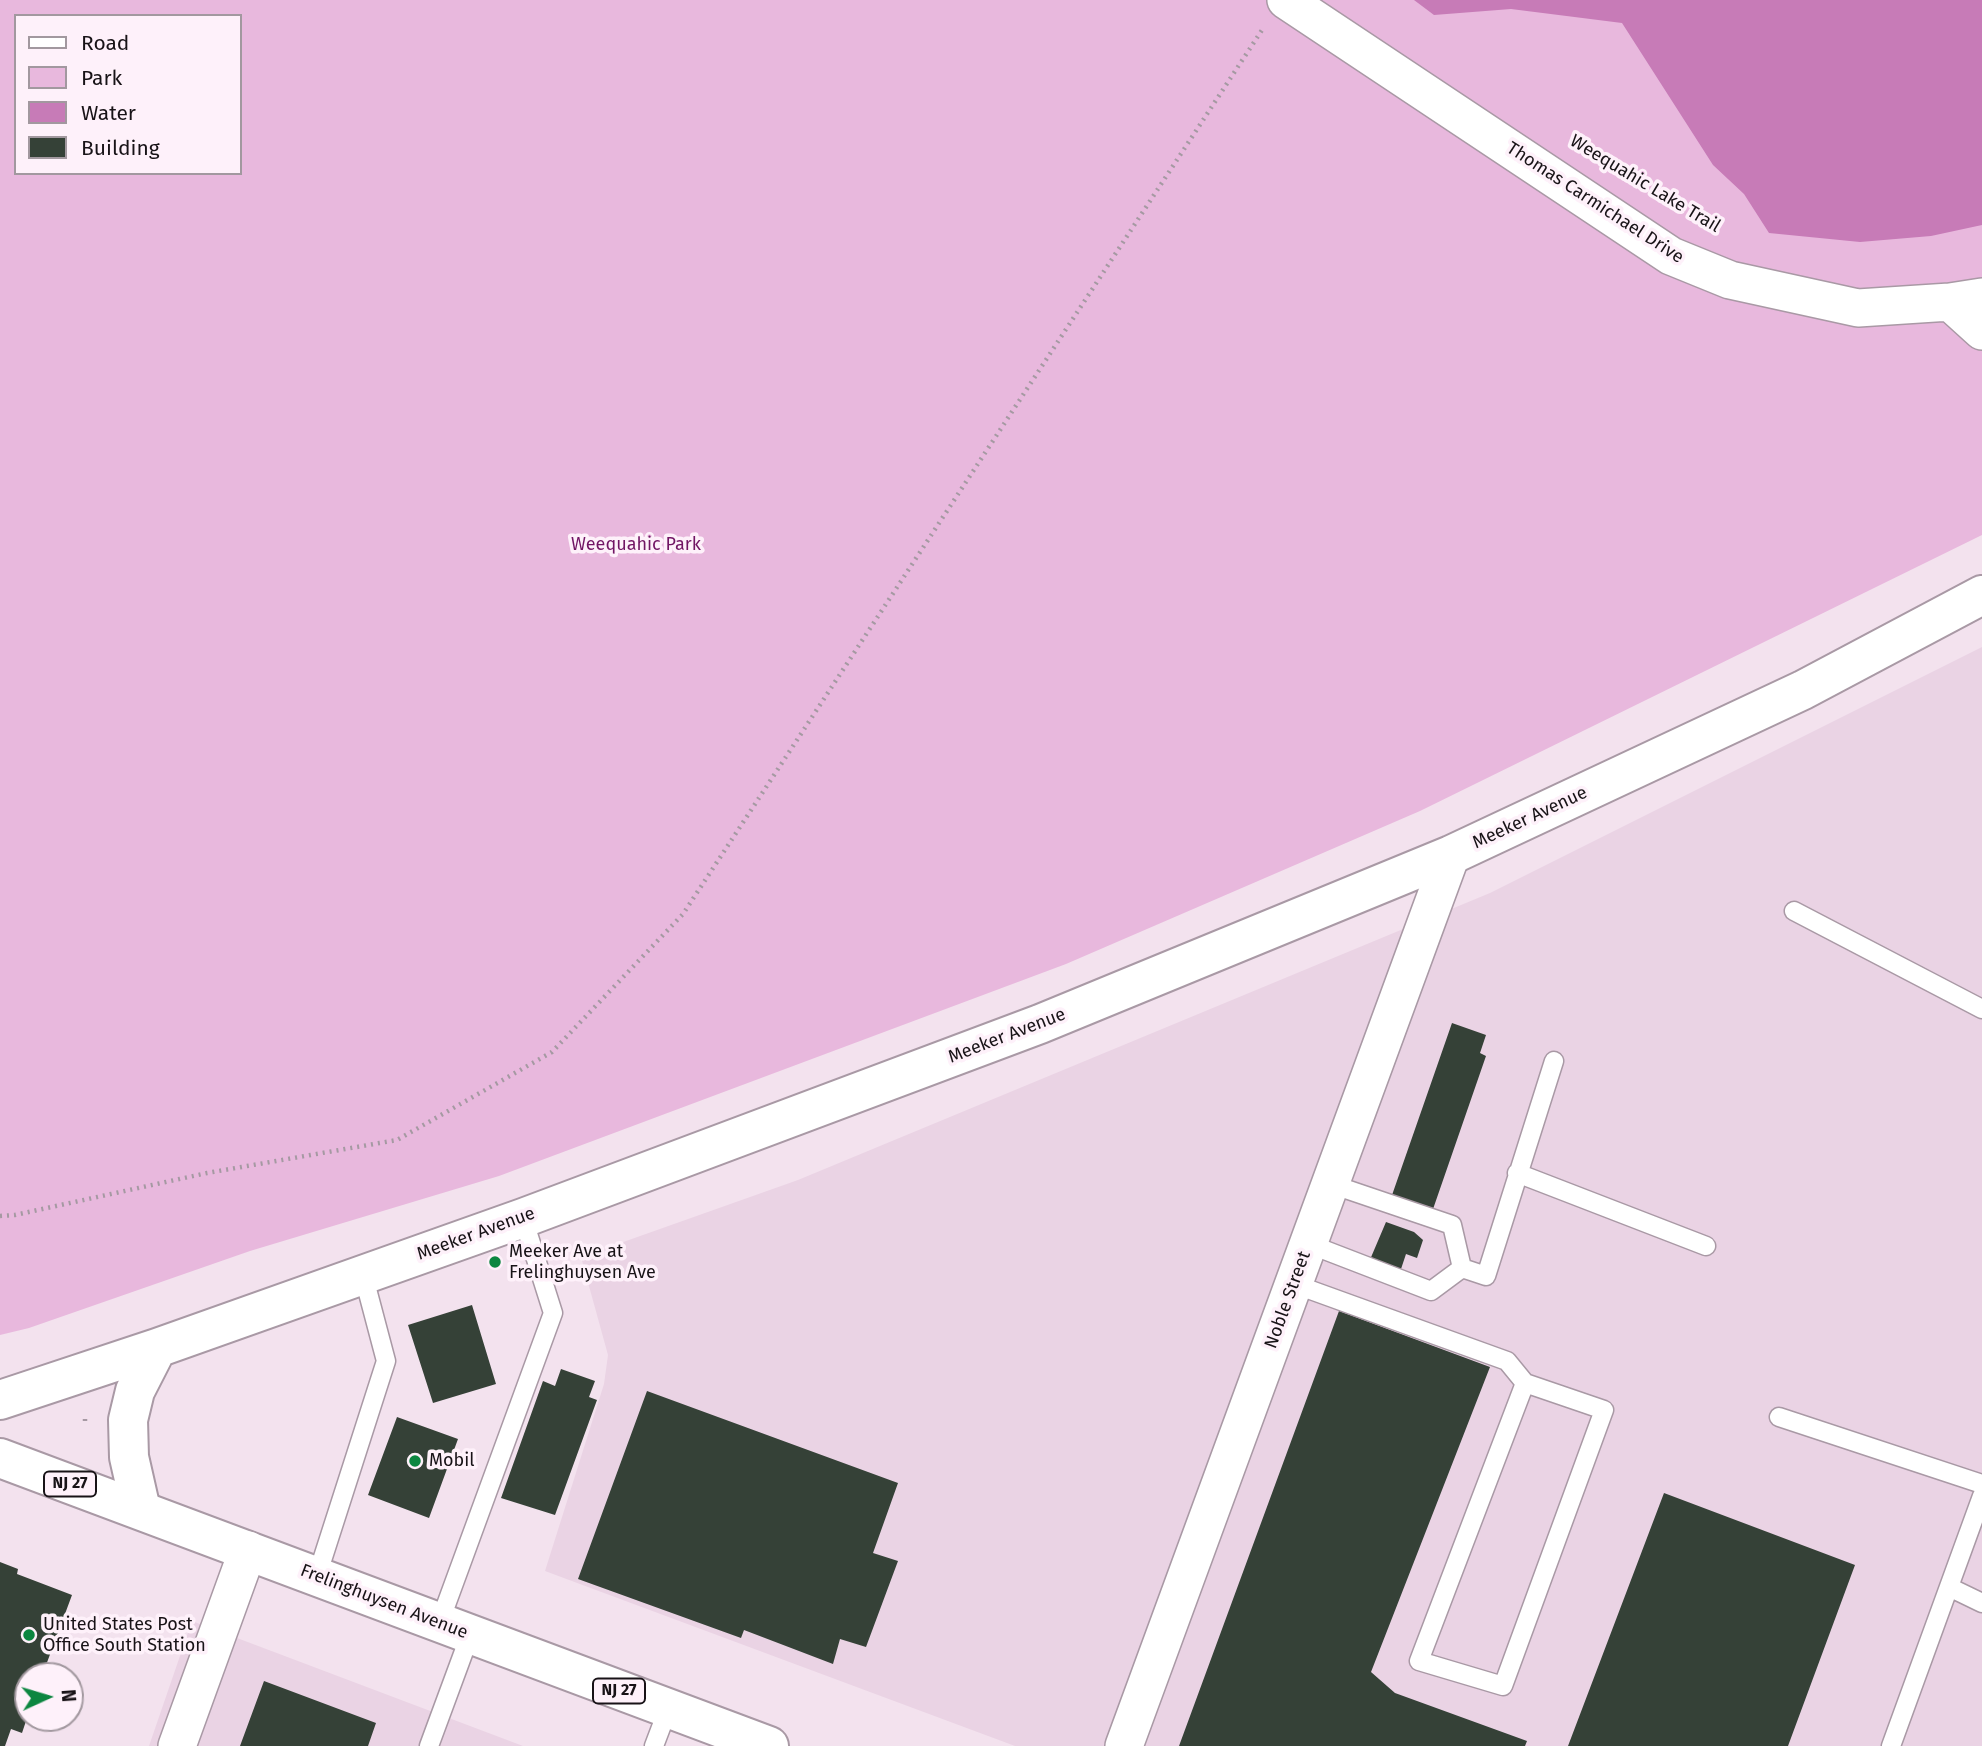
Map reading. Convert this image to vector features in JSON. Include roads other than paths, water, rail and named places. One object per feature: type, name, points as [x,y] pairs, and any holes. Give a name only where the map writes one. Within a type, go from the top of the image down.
[{"type":"main road","name":"Meeker Avenue","points":[[0,1401],[523,1218],[1040,1024],[1451,855],[1803,690],[1982,595]]},
{"type":"main road","points":[[141,1510],[130,1457],[128,1420],[135,1391],[157,1348]]},
{"type":"main road","name":"Frelinghuysen Avenue","points":[[0,1458],[769,1746]]},
{"type":"street","name":"Thomas Carmichael Drive","points":[[1276,12],[1671,256],[1730,280],[1858,308],[1966,300]]},
{"type":"street","points":[[1966,300],[1982,331]]},
{"type":"street","name":"Noble Street","points":[[1124,1746],[1451,855]]},
{"type":"street","points":[[177,1746],[247,1550]]},
{"type":"lane","points":[[1794,911],[1982,1009]]},
{"type":"lane","points":[[1462,1268],[1486,1276],[1554,1061]]},
{"type":"lane","points":[[1517,1173],[1706,1246]]},
{"type":"lane","points":[[1331,1184],[1452,1225],[1462,1268]]},
{"type":"lane","points":[[429,1746],[454,1630],[552,1313],[523,1218]]},
{"type":"lane","points":[[1309,1244],[1431,1291],[1462,1268]]},
{"type":"lane","points":[[317,1576],[386,1361],[363,1274]]},
{"type":"lane","points":[[1294,1284],[1507,1361],[1525,1383],[1604,1410],[1503,1686],[1419,1661],[1525,1383]]},
{"type":"lane","points":[[1779,1417],[1982,1484]]},
{"type":"lane","points":[[1891,1746],[1982,1496]]},
{"type":"lane","points":[[1949,1587],[1982,1603]]},
{"type":"lane","points":[[654,1746],[668,1709]]},
{"type":"water","points":[[1414,0],[1982,0],[1982,225],[1931,236],[1860,242],[1769,233],[1744,194],[1713,165],[1622,23],[1511,9],[1434,15]]},
{"type":"place","name":"Meeker Ave at Frelinghuysen Ave","points":[[495,1262]]},
{"type":"place","name":"Mobil","points":[[415,1461]]},
{"type":"place","name":"United States Post Office South Station","points":[[29,1635]]},
{"type":"park label","name":"Weequahic Park","points":[[636,545]]}]
